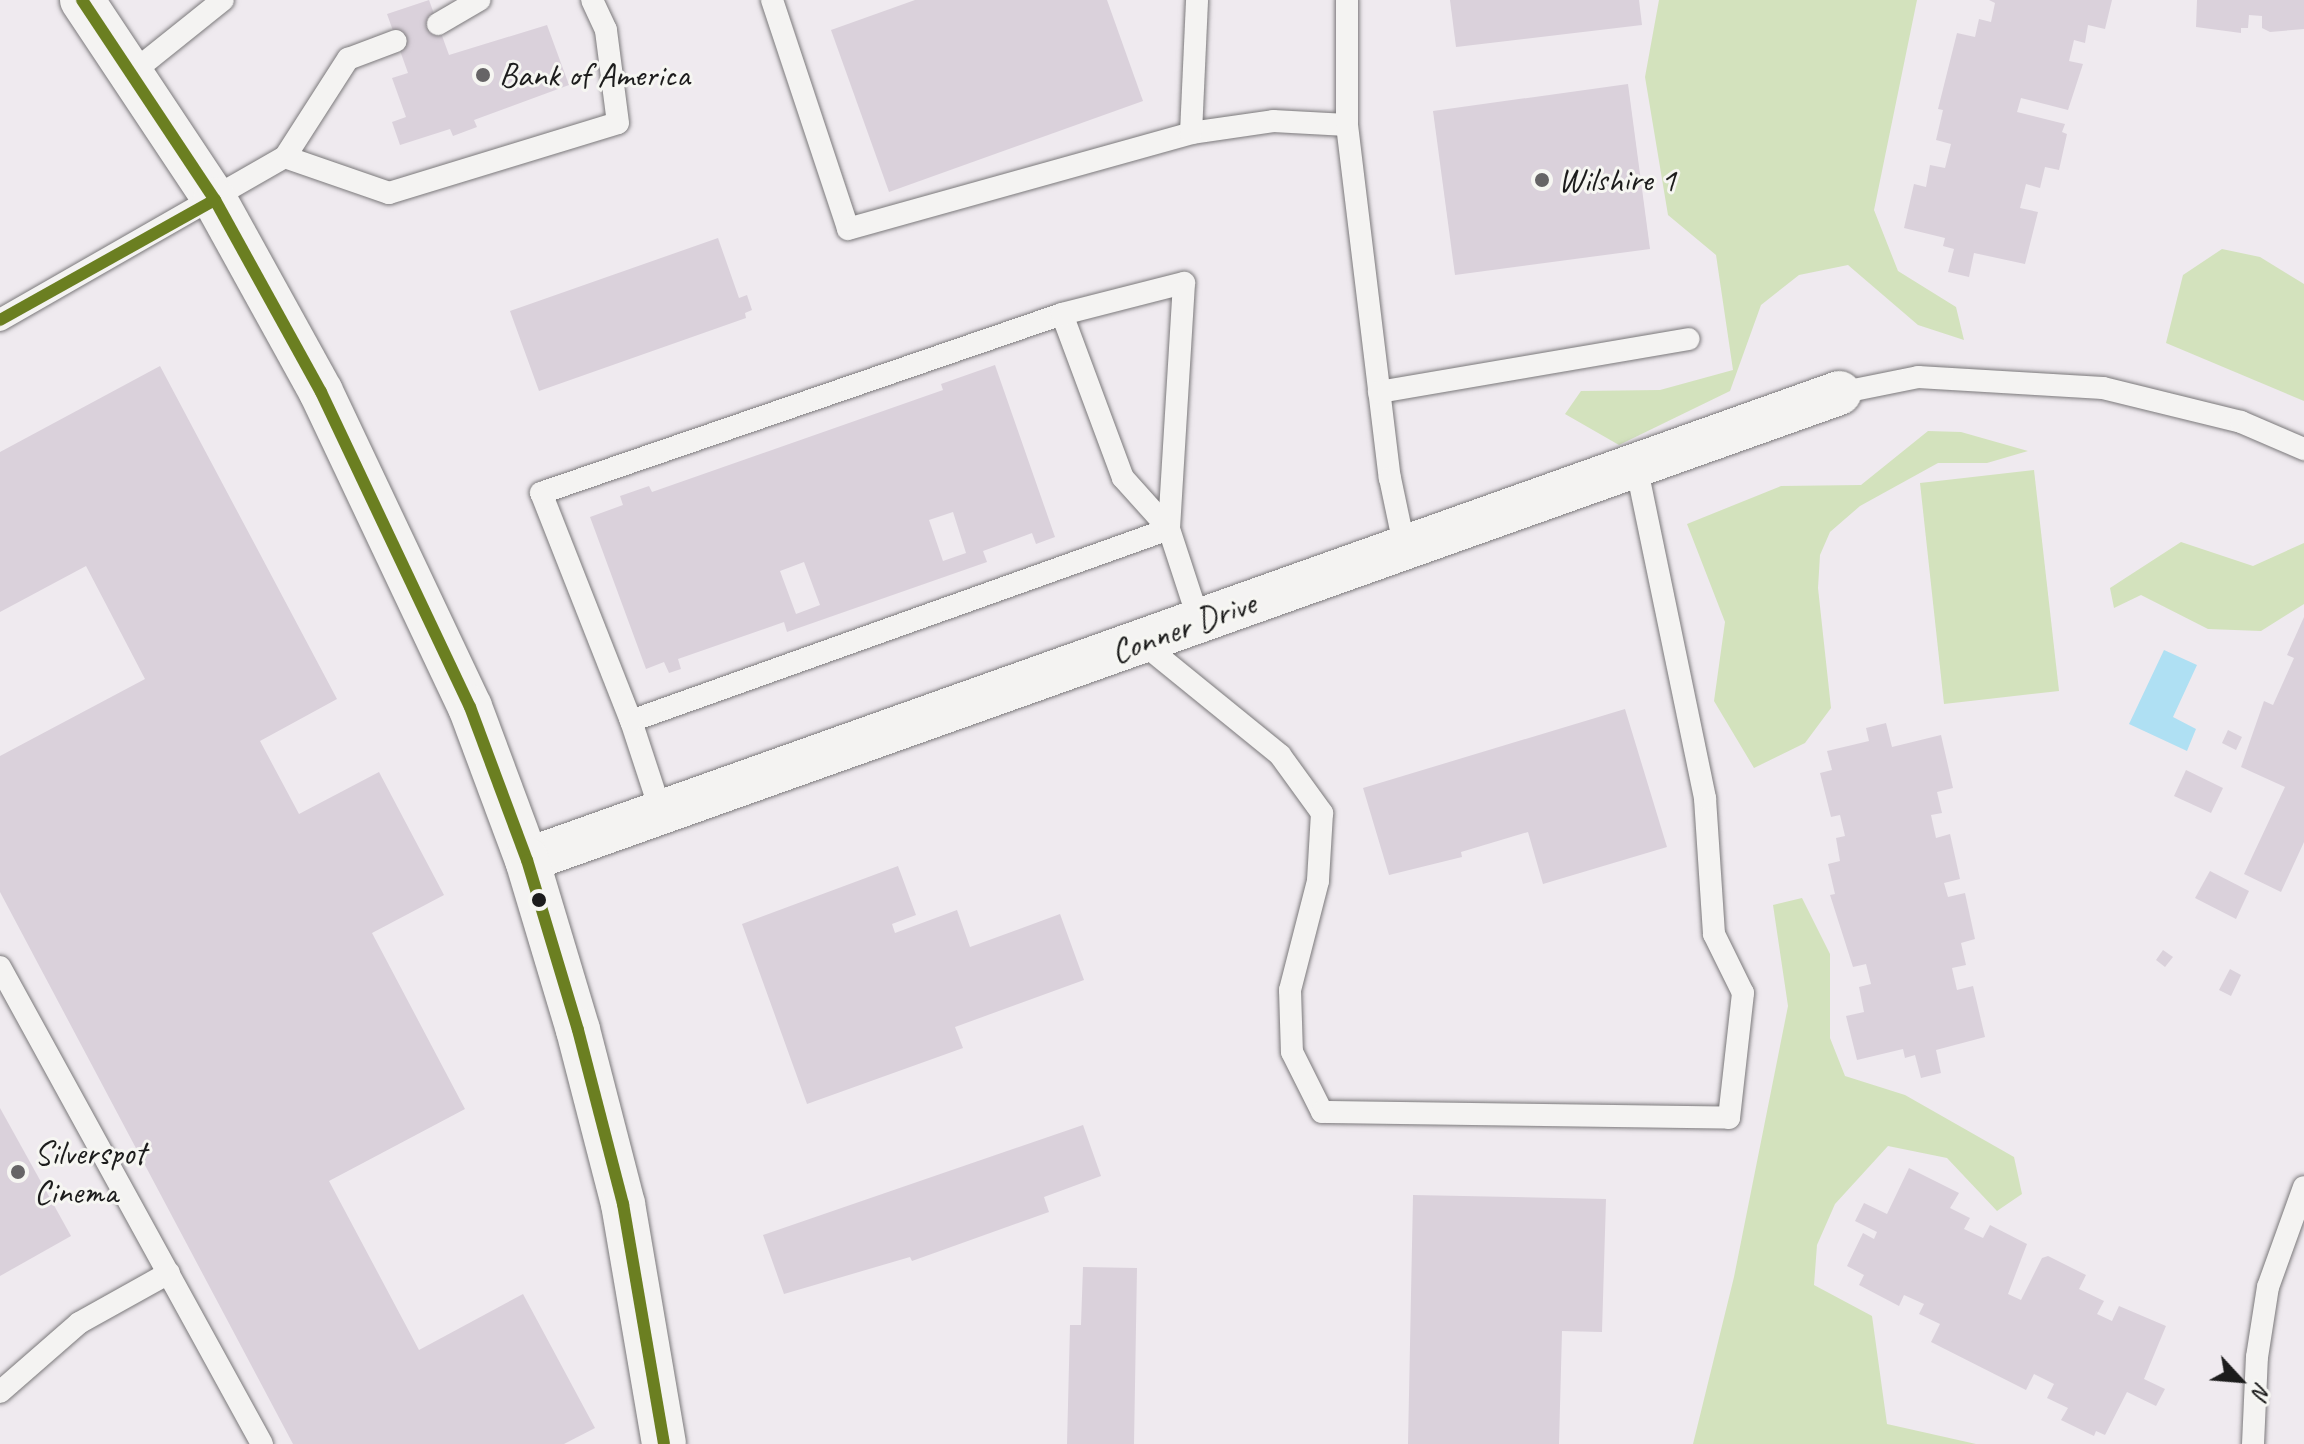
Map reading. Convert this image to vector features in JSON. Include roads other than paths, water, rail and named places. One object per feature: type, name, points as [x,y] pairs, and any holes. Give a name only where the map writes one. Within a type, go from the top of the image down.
[{"type":"street","points":[[82,0],[133,72],[215,200],[321,392],[404,557],[470,707],[527,860],[623,1204],[664,1444]]},
{"type":"street","name":"Conner Drive","points":[[527,860],[1839,393]]},
{"type":"lane","points":[[133,72],[223,0]]},
{"type":"lane","points":[[438,24],[479,0]]},
{"type":"lane","points":[[285,157],[389,193],[618,123],[606,30],[592,0]]},
{"type":"lane","points":[[772,0],[848,229],[1191,133],[1273,121],[1347,125]]},
{"type":"lane","points":[[1191,133],[1197,0]]},
{"type":"lane","points":[[1347,0],[1347,125],[1379,392],[1405,549]]},
{"type":"lane","points":[[0,320],[215,200],[285,157],[348,59],[396,41]]},
{"type":"lane","points":[[661,812],[631,721],[541,493],[1062,314],[1184,283],[1169,529],[1199,621]]},
{"type":"lane","points":[[1062,314],[1123,478],[1169,529]]},
{"type":"lane","points":[[1379,392],[1688,339]]},
{"type":"lane","points":[[1839,393],[1918,377],[2103,388],[2241,422],[2304,449]]},
{"type":"lane","points":[[1141,642],[1280,755],[1322,813],[1318,881],[1290,990],[1292,1052],[1322,1112],[1729,1118],[1743,993],[1714,934],[1705,798],[1636,466]]},
{"type":"lane","points":[[631,721],[1169,529]]},
{"type":"lane","points":[[0,967],[262,1444]]},
{"type":"lane","points":[[2253,1444],[2257,1357],[2268,1287],[2304,1187]]},
{"type":"lane","points":[[0,1392],[79,1323],[169,1273]]},
{"type":"water","points":[[2164,650],[2197,665],[2173,717],[2196,729],[2187,751],[2129,724]]},
{"type":"place","name":"Bank of America","points":[[483,75]]},
{"type":"place","name":"Wilshire 1","points":[[1542,180]]},
{"type":"place","name":"Silverspot Cinema","points":[[18,1172]]}]
